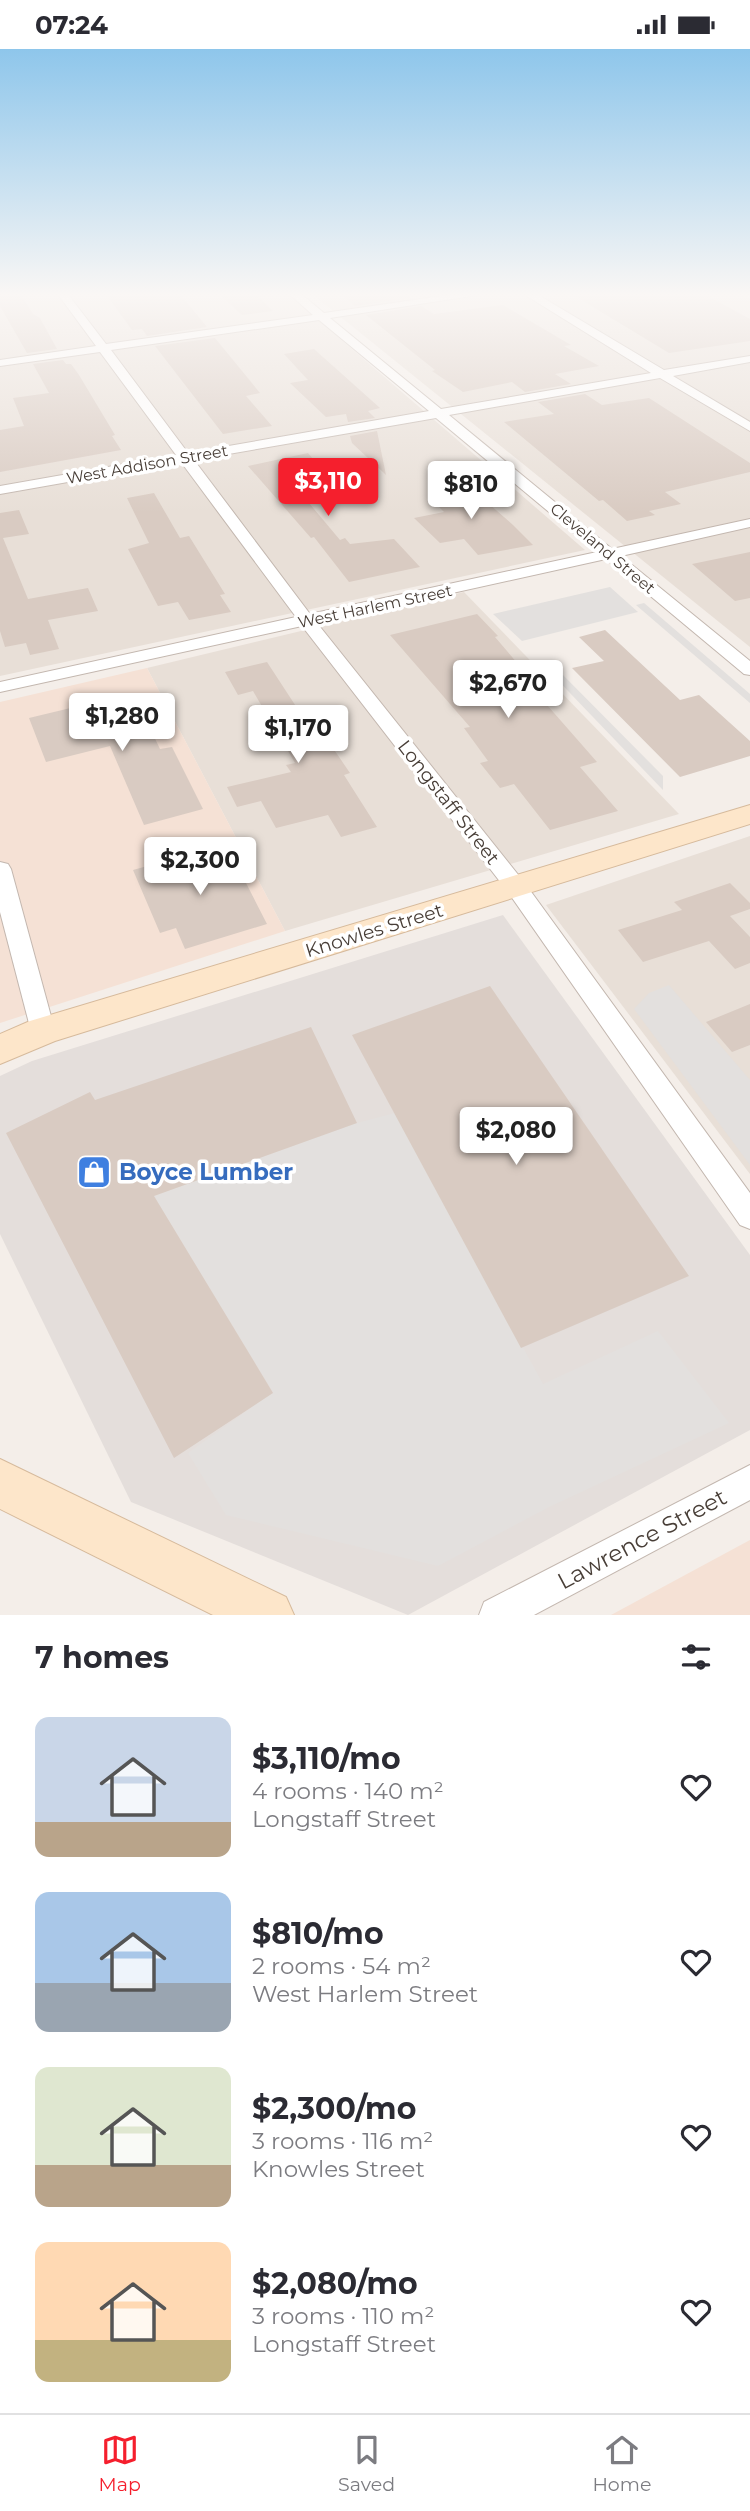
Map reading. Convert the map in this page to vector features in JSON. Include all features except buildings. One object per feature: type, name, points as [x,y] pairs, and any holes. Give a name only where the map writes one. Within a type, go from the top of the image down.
[{"type":"street","name":"Longstaff Street","points":[[117,366],[306,620],[516,887],[750,1216]]},
{"type":"street","name":"Cleveland Street","points":[[381,366],[750,670]]},
{"type":"street","points":[[649,366],[750,427]]},
{"type":"street","name":"West Addison Street","points":[[0,490],[712,366]]},
{"type":"street","name":"West Harlem Street","points":[[0,687],[750,523]]},
{"type":"street","name":"Knowles Street","points":[[0,1050],[43,1031],[750,814]]},
{"type":"street","points":[[0,869],[43,1031]]},
{"type":"street","name":"Lawrence Street","points":[[498,1615],[750,1482]]},
{"type":"street","points":[[0,1483],[268,1615]]},
{"type":"shaded area","points":[[0,366],[372,366],[585,550],[0,676]]},
{"type":"shaded area","points":[[402,366],[750,366],[750,647]]},
{"type":"shaded area","points":[[610,587],[638,612],[522,641],[493,614]]},
{"type":"shaded area","points":[[464,592],[679,814],[285,931],[147,668]]},
{"type":"shaded area","points":[[644,603],[750,694],[750,703],[636,605]]},
{"type":"shaded area","points":[[554,666],[663,776],[663,790],[546,668]]},
{"type":"shaded area","points":[[147,668],[285,931],[0,1023],[0,702]]},
{"type":"shaded area","points":[[750,836],[750,1174],[546,905]]},
{"type":"shaded area","points":[[503,915],[750,1255],[750,1430],[408,1615],[131,1502],[0,1234],[0,1076],[32,1061]]},
{"type":"shaded area","points":[[669,985],[750,1080],[750,1165],[634,1009],[649,993]]},
{"type":"shaded area","points":[[395,1113],[543,1384],[658,1331],[729,1423],[549,1507],[438,1566],[226,1515],[188,1453],[273,1392],[154,1196],[357,1123]]},
{"type":"shaded area","points":[[750,1540],[750,1615],[611,1615]]},
{"type":"place","name":"Boyce Lumber","points":[[94,1172]]}]
